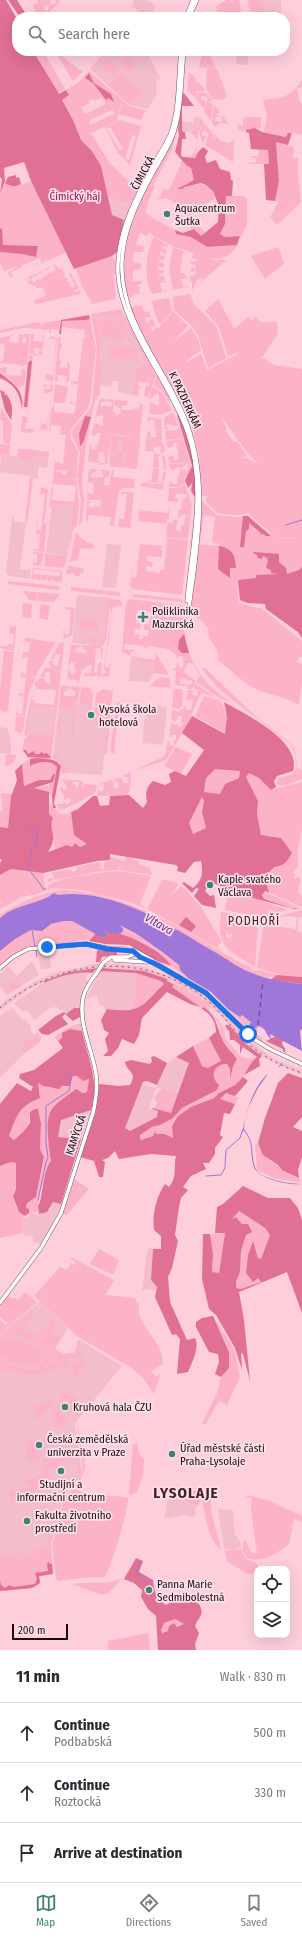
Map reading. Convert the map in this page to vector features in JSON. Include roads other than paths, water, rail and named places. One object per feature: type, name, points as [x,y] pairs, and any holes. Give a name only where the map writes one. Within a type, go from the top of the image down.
[{"type":"main road","points":[[188,12],[193,0]]},
{"type":"main road","points":[[191,12],[197,0]]},
{"type":"main road","name":"ČIMICKÁ","points":[[125,303],[121,268],[124,242],[133,214],[175,131],[182,56]]},
{"type":"main road","name":"K PAZDERKÁM","points":[[125,303],[178,408],[193,452],[197,476],[197,500],[187,601]]},
{"type":"main road","name":"K PAZDERKÁM","points":[[125,303],[182,412],[197,456],[201,498],[189,607]]},
{"type":"main road","points":[[0,968],[13,957],[28,949],[86,944],[111,949],[132,949],[206,993],[248,1034],[262,1045],[302,1064]]},
{"type":"main road","points":[[121,949],[129,950],[135,956],[158,965]]},
{"type":"main road","points":[[104,961],[135,956]]},
{"type":"main road","points":[[104,961],[113,957],[135,956]]},
{"type":"main road","points":[[114,960],[150,962]]},
{"type":"main road","name":"KAMÝCKÁ","points":[[0,1302],[37,1254],[61,1213],[93,1113],[97,1096],[97,1082],[86,1034],[83,1003],[87,987],[104,961]]},
{"type":"water","name":"Vltava","points":[[54,893],[58,895],[79,894],[100,897],[121,903],[162,921],[239,967],[270,979],[302,984],[302,1029],[300,1031],[302,1051],[270,1034],[271,1038],[277,1042],[271,1039],[261,1027],[258,1026],[256,1028],[250,1026],[250,1023],[252,1023],[242,1015],[240,1017],[229,1010],[211,992],[188,978],[180,970],[179,965],[165,954],[143,938],[119,925],[123,928],[122,933],[116,934],[105,931],[108,934],[107,937],[99,936],[72,921],[64,921],[51,924],[42,931],[31,930],[15,939],[0,951],[0,918],[14,909],[42,900]]},
{"type":"water","points":[[268,1074],[258,1088],[247,1113],[254,1092]]},
{"type":"water","points":[[245,1120],[244,1129],[250,1139],[255,1167],[258,1171],[269,1178],[302,1184],[290,1184],[275,1181],[262,1175],[257,1171],[254,1167],[249,1139],[243,1130]]},
{"type":"waterway","points":[[286,525],[302,520]]},
{"type":"waterway","points":[[25,824],[28,827]]},
{"type":"waterway","points":[[30,828],[36,830],[38,843],[32,851],[30,860]]},
{"type":"waterway","points":[[28,864],[27,868],[43,889],[46,889]]},
{"type":"waterway","points":[[32,930],[35,947]]},
{"type":"waterway","points":[[36,950],[37,957]]},
{"type":"waterway","points":[[279,1067],[282,1063]]},
{"type":"waterway","points":[[38,1200],[48,1157],[46,1143],[46,1106],[69,1091],[71,1079],[68,1070]]},
{"type":"waterway","points":[[206,1176],[221,1175],[225,1168],[226,1150],[240,1138],[243,1129]]},
{"type":"waterway","points":[[140,1561],[136,1573],[147,1582],[148,1588]]},
{"type":"railway","points":[[0,1008],[23,991],[48,979],[75,970],[102,966],[130,967],[157,973],[183,984],[207,1000],[240,1036],[261,1054],[285,1067],[302,1073]]},
{"type":"place","name":"Aquacentrum Šutka","points":[[167,214]]},
{"type":"place","name":"Poliklinika Mazurská","points":[[143,617]]},
{"type":"place","name":"Vysoká škola hotelová","points":[[91,715]]},
{"type":"place","name":"Kaple svatého Václava","points":[[210,885]]},
{"type":"place","name":"Kruhová hala ČZU","points":[[65,1407]]},
{"type":"place","name":"Česká zemědělská univerzita v Praze","points":[[39,1445]]},
{"type":"place","name":"Úřad městské části Praha-Lysolaje","points":[[172,1454]]},
{"type":"place","name":"Studijní a informační centrum","points":[[61,1471]]},
{"type":"place","name":"Fakulta životního prostředí","points":[[27,1521]]},
{"type":"place","name":"Panna Marie Sedmibolestná","points":[[149,1590]]},
{"type":"district","name":"PODHOŘÍ","points":[[254,921]]},
{"type":"district","name":"LYSOLAJE","points":[[186,1493]]},
{"type":"park label","name":"Čimický háj","points":[[75,196]]}]
